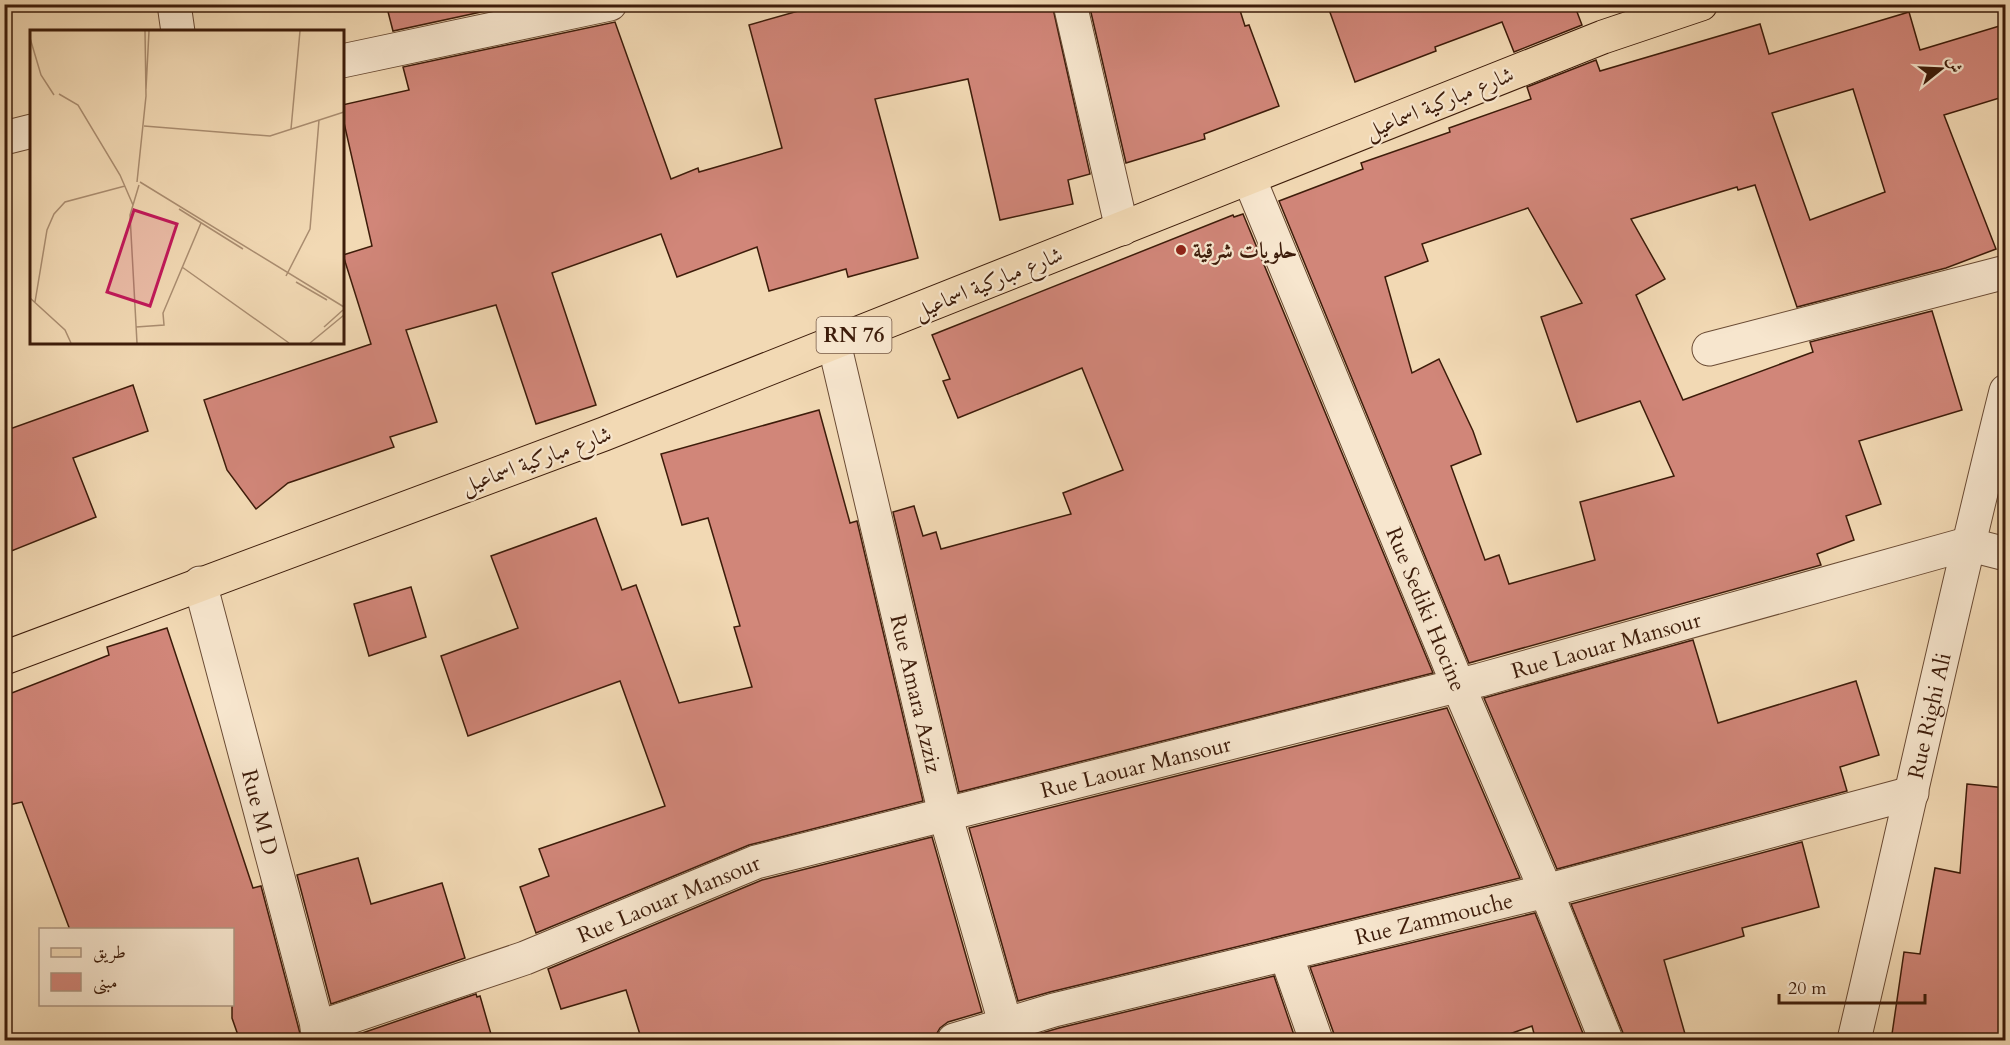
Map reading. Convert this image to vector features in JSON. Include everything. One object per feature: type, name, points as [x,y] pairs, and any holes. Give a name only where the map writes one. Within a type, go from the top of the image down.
[{"type":"main road","name":"شارع مباركية اسماعيل","points":[[4,658],[604,434],[1603,37],[1701,4]]},
{"type":"street","points":[[174,4],[178,30]]},
{"type":"street","points":[[344,61],[610,4]]},
{"type":"street","points":[[1070,4],[1122,228]]},
{"type":"street","points":[[4,138],[30,132]]},
{"type":"street","name":"Rue Sediki Hocine","points":[[1249,178],[1458,685],[1546,891],[1606,1041]]},
{"type":"street","points":[[1709,349],[2006,272]]},
{"type":"street","name":"Rue Amara Azziz","points":[[834,343],[945,814],[1008,1033]]},
{"type":"street","name":"Rue Righi Ali","points":[[1854,1041],[1967,544],[2006,391]]},
{"type":"street","points":[[1967,544],[2006,554]]},
{"type":"street","name":"Rue Laouar Mansour","points":[[319,1034],[525,958],[756,862],[1458,685],[1967,544]]},
{"type":"street","name":"Rue M D","points":[[200,584],[319,1034]]},
{"type":"street","name":"Rue Zammouche","points":[[954,1041],[1008,1033],[1054,1010],[1546,891],[1912,793]]},
{"type":"street","points":[[1286,955],[1316,1041]]},
{"type":"building","points":[[386,4],[518,4],[393,31]]},
{"type":"building","points":[[823,4],[1052,4],[1090,174],[1068,180],[1073,204],[1000,220],[968,79],[875,99],[918,258],[848,277],[846,269],[769,291],[757,247],[677,277],[661,234],[552,273],[596,405],[536,424],[496,305],[406,330],[437,422],[390,437],[394,447],[288,483],[256,509],[227,470],[204,400],[371,344],[344,258],[344,255],[372,246],[344,123],[344,105],[409,90],[403,67],[615,22],[671,179],[698,168],[699,172],[782,148],[749,25]]},
{"type":"building","points":[[1089,4],[1238,4],[1245,26],[1249,25],[1279,106],[1204,134],[1205,139],[1126,163]]},
{"type":"building","points":[[1327,4],[1574,4],[1582,25],[1514,52],[1502,22],[1435,47],[1436,51],[1355,82]]},
{"type":"building","points":[[1909,12],[1920,50],[2006,24],[2006,96],[1944,115],[1996,249],[1946,268],[1797,307],[1755,185],[1738,190],[1737,187],[1631,219],[1665,279],[1636,295],[1683,400],[1813,352],[1810,342],[1932,311],[1962,410],[1859,441],[1881,504],[1846,516],[1854,540],[1817,554],[1821,565],[1469,663],[1279,201],[1363,169],[1361,163],[1450,132],[1449,128],[1531,99],[1527,87],[1596,60],[1600,71],[1760,24],[1769,54]],"holes":[[[1853,89],[1885,192],[1810,220],[1772,113]],[[1528,208],[1582,303],[1541,317],[1577,422],[1640,401],[1674,476],[1580,502],[1595,560],[1509,584],[1499,555],[1485,560],[1451,466],[1481,454],[1473,431],[1439,359],[1412,373],[1385,277],[1428,261],[1422,244]]]},
{"type":"building","points":[[1243,214],[1433,673],[959,792],[893,512],[914,506],[923,536],[936,532],[941,549],[1071,514],[1063,493],[1123,470],[1082,368],[958,418],[943,381],[950,379],[932,335],[1233,215],[1234,217]]},
{"type":"building","points":[[133,385],[148,431],[73,458],[96,517],[4,554],[4,431]]},
{"type":"building","points":[[819,410],[850,523],[857,521],[923,801],[749,845],[536,933],[520,887],[549,876],[539,849],[665,806],[620,681],[468,736],[441,656],[518,628],[491,556],[596,518],[622,590],[636,585],[679,703],[752,687],[734,627],[740,626],[708,518],[682,525],[661,454]]},
{"type":"building","points":[[411,587],[426,637],[369,656],[354,604]]},
{"type":"building","points":[[167,628],[253,888],[261,886],[302,1041],[240,1041],[232,1018],[234,928],[69,928],[22,802],[4,806],[4,696],[109,655],[107,647]]},
{"type":"building","points":[[1693,640],[1718,723],[1856,681],[1879,755],[1840,767],[1847,791],[1557,869],[1484,698]]},
{"type":"building","points":[[1447,708],[1520,878],[1018,1001],[969,828]]},
{"type":"building","points":[[1967,784],[2006,788],[2006,1041],[1891,1041],[1904,952],[1920,954],[1935,868],[1960,873]]},
{"type":"building","points":[[932,837],[982,1012],[948,1022],[940,1028],[936,1041],[642,1041],[626,990],[561,1009],[548,969],[762,880]]},
{"type":"building","points":[[1802,842],[1819,907],[1742,928],[1744,936],[1664,960],[1687,1041],[1624,1041],[1623,1033],[1571,904]]},
{"type":"building","points":[[358,858],[371,904],[442,883],[465,958],[331,1004],[297,875]]},
{"type":"building","points":[[1535,913],[1586,1041],[1536,1041],[1532,1026],[1490,1041],[1334,1041],[1334,1034],[1310,967]]},
{"type":"building","points":[[1274,976],[1296,1041],[1028,1041],[1028,1037],[1059,1028]]},
{"type":"building","points":[[476,994],[477,997],[480,996],[493,1041],[339,1041]]},
{"type":"place","name":"حلويات شرقية","points":[[1181,250]]}]
